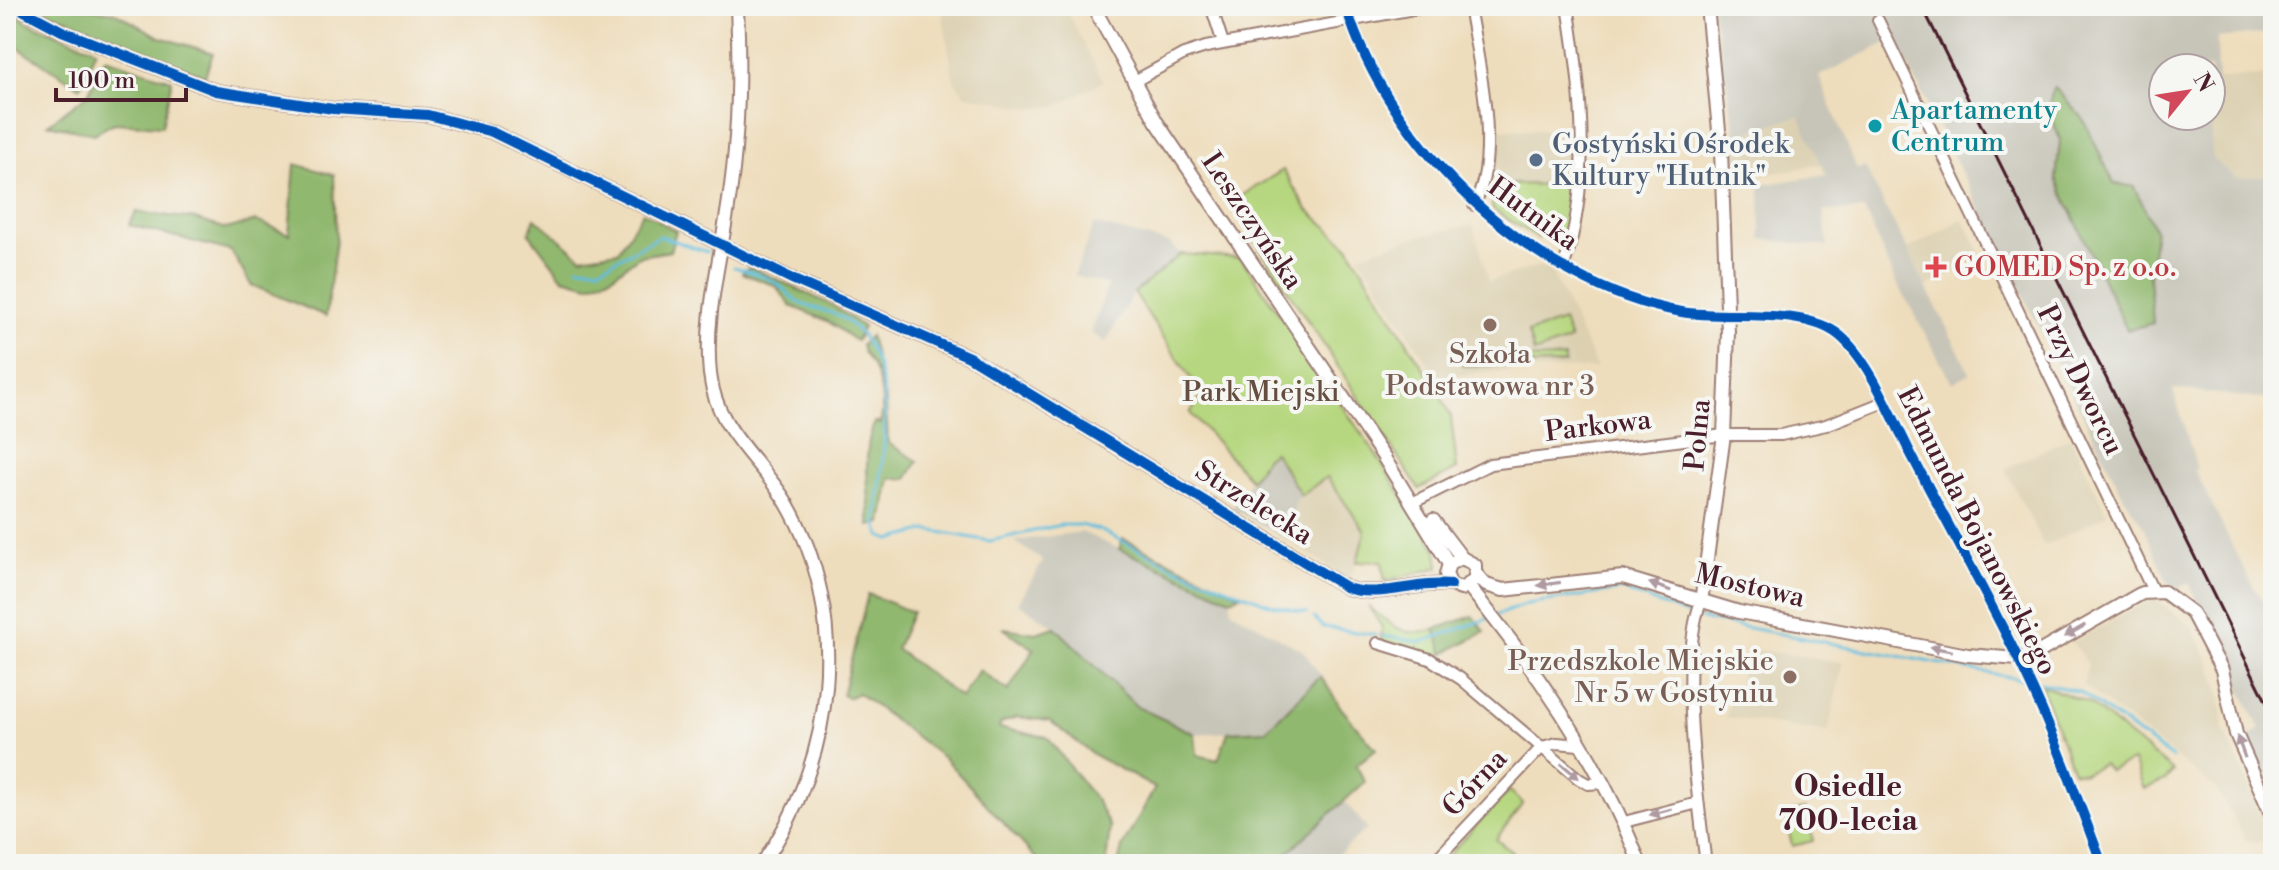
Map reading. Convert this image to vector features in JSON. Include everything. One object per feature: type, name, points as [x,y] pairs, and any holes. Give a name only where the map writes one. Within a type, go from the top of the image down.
[{"type":"street","name":"Strzelecka","points":[[15,6],[62,31],[216,91],[333,109],[420,113],[474,126],[794,280],[969,357],[1347,588],[1363,593],[1406,586],[1451,585]]},
{"type":"street","name":"Leszczyńska","points":[[1093,6],[1133,82],[1185,165],[1383,456],[1448,567]]},
{"type":"street","points":[[1211,6],[1223,43]]},
{"type":"street","name":"Hutnika","points":[[1346,6],[1377,82],[1474,205],[1491,220],[1563,268],[1657,307],[1727,316]]},
{"type":"street","points":[[1133,82],[1184,54],[1223,43],[1430,6]]},
{"type":"street","points":[[1469,6],[1481,77],[1487,144],[1485,180],[1474,205]]},
{"type":"street","points":[[1563,268],[1572,240],[1580,178],[1578,64],[1568,6]]},
{"type":"street","name":"Polna","points":[[1706,864],[1698,803],[1692,623],[1700,604],[1724,435],[1727,316],[1720,138],[1707,6]]},
{"type":"street","points":[[738,13],[738,126],[709,360],[713,391],[731,434],[781,496],[798,527],[815,577],[825,628],[827,674],[822,724],[810,770],[785,829],[762,864]]},
{"type":"street","name":"Przy Dworcu","points":[[1878,20],[2153,591]]},
{"type":"street","name":"Edmunda Bojanowskiego","points":[[1727,316],[1793,320],[1836,333],[1860,360],[2025,673],[2102,864]]},
{"type":"street","name":"Parkowa","points":[[1418,500],[1490,464],[1724,435],[1762,437],[1803,431],[1853,416],[1884,402]]},
{"type":"street","name":"Leszczyńska","points":[[1383,456],[1462,558]]},
{"type":"street","points":[[1503,590],[1486,585],[1477,575],[1475,565],[1462,558],[1448,567],[1451,585],[1469,587],[1488,610],[1567,726],[1624,822],[1640,864]]},
{"type":"street","name":"Strzelecka","points":[[1406,586],[1448,567]]},
{"type":"street","points":[[1469,587],[1477,575]]},
{"type":"street","name":"Mostowa","points":[[1503,590],[1623,577],[1700,604],[1968,655],[2018,659]]},
{"type":"street","points":[[1488,610],[1491,597],[1503,590]]},
{"type":"street","points":[[2018,659],[2039,652],[2129,599],[2153,591],[2164,592],[2178,600],[2192,613],[2205,634],[2228,686],[2244,754],[2273,818]]},
{"type":"street","points":[[1378,643],[1430,659],[1491,702],[1579,779],[1588,784],[1603,783]]},
{"type":"street","points":[[1557,743],[1567,726]]},
{"type":"street","name":"Górna","points":[[1432,864],[1542,747],[1557,743],[1579,745]]},
{"type":"street","points":[[1624,822],[1698,803]]},
{"type":"shaded area","points":[[941,6],[1064,6],[1103,81],[1057,106],[1032,108],[966,95],[954,81]]},
{"type":"shaded area","points":[[1712,6],[2273,6],[2273,17],[2269,18],[2271,33],[2217,38],[2217,52],[2147,52],[2147,132],[2211,132],[2213,159],[2236,178],[2273,176],[2273,400],[2173,389],[2197,469],[2194,469],[2250,581],[2273,616],[2273,793],[2247,738],[2260,729],[2189,583],[2179,588],[2168,583],[2144,527],[2125,499],[1895,39],[1819,76],[1857,169],[1865,167],[1970,373],[1952,383],[1895,279],[1864,210],[1823,211],[1828,247],[1761,239],[1760,185],[1826,175],[1799,116],[1736,135]]},
{"type":"shaded area","points":[[2273,75],[2273,176],[2236,178],[2213,159],[2211,132],[2227,132],[2227,78]]},
{"type":"shaded area","points":[[1799,115],[1822,164],[1728,182],[1727,138]]},
{"type":"shaded area","points":[[1488,129],[1576,131],[1574,185],[1494,184]]},
{"type":"shaded area","points":[[1963,219],[1982,257],[1926,287],[1907,250]]},
{"type":"shaded area","points":[[1094,224],[1169,243],[1181,254],[1134,292],[1106,342],[1091,333],[1108,285],[1074,276]]},
{"type":"shaded area","name":"Szkoła Podstawowa nr 3","points":[[1473,225],[1489,281],[1540,266],[1552,272],[1597,368],[1480,372],[1437,378],[1359,255],[1415,237]]},
{"type":"shaded area","points":[[2070,437],[2107,514],[2044,546],[2005,469]]},
{"type":"shaded area","points":[[1275,452],[1301,495],[1295,501],[1294,514],[1280,536],[1232,508],[1266,457]]},
{"type":"shaded area","points":[[1326,476],[1365,531],[1350,579],[1280,536],[1294,514],[1295,501]]},
{"type":"shaded area","points":[[1082,532],[1230,599],[1232,611],[1303,651],[1321,676],[1266,730],[1195,734],[1137,707],[1055,627],[1018,603],[1043,561],[1014,541]]},
{"type":"shaded area","points":[[2154,598],[2192,627],[2211,665],[2220,694],[2224,730],[2273,843],[2246,840],[2216,788],[2083,685],[2088,664],[2072,642]]},
{"type":"shaded area","name":"Przedszkole Miejskie Nr 5 w Gostyniu","points":[[1746,649],[1843,662],[1828,732],[1726,717],[1732,691],[1738,692]]},
{"type":"shaded area","points":[[1344,801],[1367,828],[1328,864],[1282,864],[1287,854]]},
{"type":"green space","points":[[6,6],[27,22],[96,49],[80,87],[6,40]]},
{"type":"green space","points":[[34,6],[73,6],[114,12],[160,37],[213,53],[205,76]]},
{"type":"green space","points":[[105,58],[172,80],[162,126],[114,123],[94,134],[48,124],[88,94]]},
{"type":"green space","points":[[2054,87],[2082,117],[2114,183],[2134,187],[2155,230],[2149,277],[2153,323],[2127,330],[2056,179],[2060,140],[2048,107]]},
{"type":"green space","points":[[295,164],[334,175],[336,240],[326,316],[251,285],[231,251],[129,225],[136,212],[195,219],[226,229],[256,221],[289,234]]},
{"type":"green space","points":[[1283,170],[1307,209],[1348,246],[1451,417],[1457,469],[1419,489],[1230,203]]},
{"type":"green space","points":[[1494,184],[1574,185],[1565,245],[1542,235],[1538,238],[1492,209]]},
{"type":"green space","points":[[643,212],[676,231],[670,251],[639,256],[612,276],[589,285],[563,278],[529,233],[535,218],[581,257],[618,251]]},
{"type":"green space","name":"Park Miejski","points":[[1181,254],[1241,258],[1379,459],[1437,551],[1439,567],[1385,581],[1382,561],[1357,562],[1365,531],[1327,477],[1301,495],[1274,452],[1266,457],[1251,480],[1190,413],[1202,395],[1134,293]]},
{"type":"green space","points":[[750,267],[832,305],[863,327],[856,341],[827,321],[791,306],[776,286],[742,273]]},
{"type":"green space","points":[[1563,321],[1570,340],[1534,353],[1528,333]]},
{"type":"green space","points":[[870,336],[886,402],[888,443],[918,461],[907,479],[890,478],[882,523],[869,526],[868,446],[875,422],[880,424],[882,410],[878,380],[861,345]]},
{"type":"green space","points":[[1565,358],[1565,364],[1462,366],[1462,360]]},
{"type":"green space","points":[[1123,539],[1241,595],[1230,599],[1119,549]]},
{"type":"green space","points":[[868,594],[912,612],[896,649],[961,698],[979,670],[1008,691],[1034,649],[1003,628],[1036,633],[1055,627],[1137,707],[1195,734],[1197,755],[1218,760],[1228,732],[1266,730],[1321,676],[1341,708],[1376,749],[1356,765],[1365,782],[1287,853],[1282,864],[1118,864],[1122,847],[1155,788],[1094,755],[1050,721],[1017,717],[1001,723],[999,728],[1047,737],[1097,802],[1110,827],[1106,864],[1041,864],[945,759],[858,693],[848,698],[842,695]]},
{"type":"green space","points":[[1368,606],[1406,631],[1415,633],[1435,629],[1444,653],[1437,656],[1381,641],[1382,627]]},
{"type":"green space","points":[[1473,616],[1485,632],[1444,653],[1435,629]]},
{"type":"green space","points":[[2041,685],[2089,703],[2173,771],[2165,780],[2144,789],[2133,761],[2109,771],[2103,764],[2084,773],[2073,771]]},
{"type":"green space","points":[[1509,790],[1523,803],[1496,839],[1526,864],[1440,864]]},
{"type":"green space","points":[[1806,809],[1813,841],[1792,846],[1785,813]]},
{"type":"waterway","points":[[578,267],[600,268],[660,236],[707,252]]},
{"type":"waterway","points":[[734,267],[773,281],[803,305],[844,319],[863,337],[875,360],[885,413],[876,522],[881,536],[890,540],[928,530],[990,541],[1060,525],[1080,525],[1100,530],[1176,568],[1272,605],[1307,613]]},
{"type":"waterway","points":[[1497,615],[1527,604],[1622,590],[1693,616]]},
{"type":"waterway","points":[[1314,618],[1323,627],[1376,635]]},
{"type":"waterway","points":[[1383,636],[1422,642],[1490,618]]},
{"type":"waterway","points":[[1701,619],[2026,680]]},
{"type":"waterway","points":[[2034,681],[2080,692],[2172,758]]},
{"type":"railway","points":[[1922,6],[2273,715]]},
{"type":"cycle path","points":[[15,6],[62,31],[216,91],[333,109],[428,115],[492,132],[794,280],[969,357],[1347,588],[1372,592],[1451,585]]},
{"type":"cycle path","points":[[1346,6],[1366,58],[1395,109],[1432,158],[1475,202],[1522,241],[1574,273],[1627,297],[1682,312],[1805,320],[1824,326],[1850,346],[1880,391],[2013,647],[2047,721],[2102,864]]},
{"type":"place","name":"Apartamenty Centrum","points":[[1875,126]]},
{"type":"place","name":"Gostyński Ośrodek Kultury \"Hutnik\"","points":[[1536,160]]},
{"type":"place","name":"GOMED Sp. z o.o.","points":[[1936,267]]},
{"type":"place","name":"Szkoła Podstawowa nr 3","points":[[1490,325]]},
{"type":"place","name":"Przedszkole Miejskie Nr 5 w Gostyniu","points":[[1790,677]]},
{"type":"district","name":"Osiedle 700-lecia","points":[[1848,804]]}]
